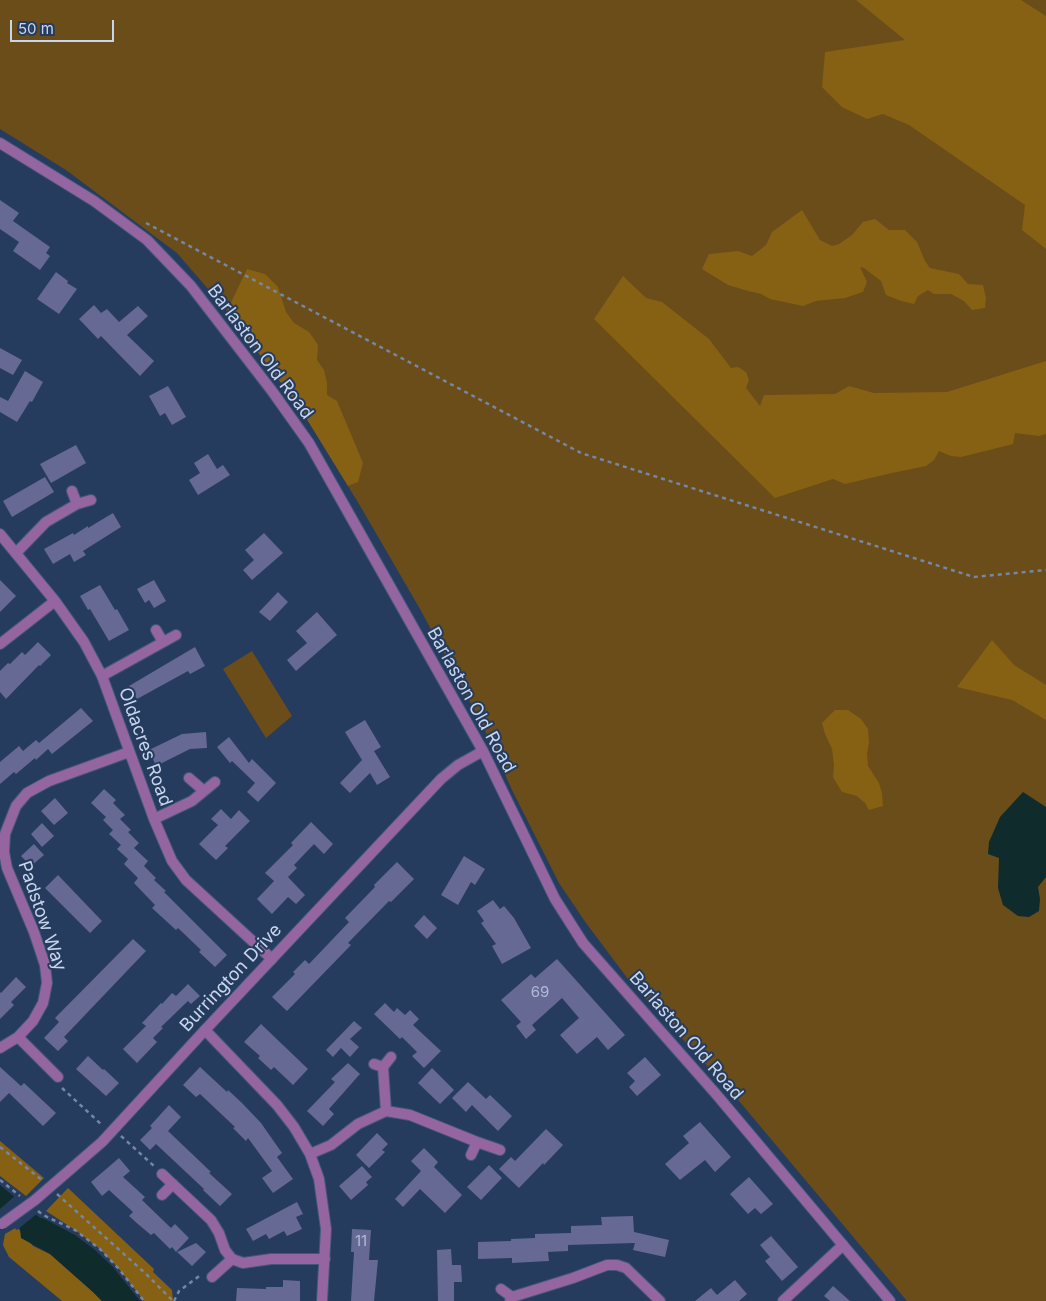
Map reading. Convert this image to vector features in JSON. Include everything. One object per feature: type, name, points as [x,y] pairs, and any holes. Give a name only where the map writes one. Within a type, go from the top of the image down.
[{"type":"street","name":"Barlaston Old Road","points":[[0,143],[94,201],[147,240],[191,286],[272,390],[308,443],[483,751],[555,898],[583,943],[716,1094],[890,1301]]},
{"type":"street","points":[[72,492],[77,504]]},
{"type":"street","points":[[16,553],[46,522],[77,504],[91,500]]},
{"type":"street","name":"Oldacres Road","points":[[0,534],[55,601],[84,642],[102,676],[154,819],[172,861],[186,880],[272,959]]},
{"type":"street","points":[[0,644],[55,601]]},
{"type":"street","points":[[156,630],[162,642]]},
{"type":"street","points":[[102,676],[176,635]]},
{"type":"street","name":"Burrington Drive","points":[[1,1225],[35,1204],[50,1187],[102,1142],[441,779],[458,765],[483,751]]},
{"type":"street","name":"Padstow Way","points":[[0,1048],[18,1037],[33,1021],[43,1003],[48,983],[45,965],[34,932],[4,870],[5,834],[16,806],[27,793],[48,781],[129,752]]},
{"type":"street","points":[[189,778],[204,791]]},
{"type":"street","points":[[154,819],[192,800],[215,782]]},
{"type":"street","points":[[205,1030],[277,1105],[294,1127],[310,1154],[319,1179],[326,1229],[322,1301]]},
{"type":"street","points":[[18,1037],[58,1078]]},
{"type":"street","points":[[386,1112],[378,1066],[391,1057]]},
{"type":"street","points":[[310,1154],[331,1145],[358,1124],[386,1112],[410,1115],[500,1150]]},
{"type":"street","points":[[471,1155],[477,1142]]},
{"type":"street","points":[[162,1174],[211,1220],[219,1233],[225,1250],[232,1259],[243,1263],[271,1259],[324,1259]]},
{"type":"street","points":[[162,1195],[173,1184]]},
{"type":"street","points":[[783,1301],[843,1245]]},
{"type":"street","points":[[212,1277],[232,1259]]},
{"type":"street","points":[[501,1288],[511,1299],[573,1278],[607,1264],[616,1264],[626,1268],[660,1301]]},
{"type":"path","points":[[141,220],[581,453],[974,577],[1046,570]]},
{"type":"path","points":[[58,1078],[56,1082],[162,1174]]},
{"type":"path","points":[[0,1147],[50,1187],[145,1273],[173,1301],[179,1291],[206,1270],[212,1277]]},
{"type":"path","points":[[0,1180],[21,1197]]},
{"type":"path","points":[[35,1204],[43,1215],[75,1230],[100,1249],[120,1269],[144,1301]]},
{"type":"shaded area","points":[[0,0],[1046,0],[1046,1301],[907,1301],[734,1095],[631,983],[559,883],[512,790],[482,724],[420,609],[300,408],[227,311],[177,253],[66,170],[0,129]]},
{"type":"shaded area","points":[[856,0],[1021,0],[1046,16],[1046,249],[1022,230],[1025,205],[909,125],[883,114],[867,119],[842,107],[822,87],[825,52],[905,40]]},
{"type":"shaded area","points":[[802,210],[820,240],[832,246],[839,244],[852,235],[863,222],[875,219],[889,230],[905,230],[917,242],[930,268],[959,274],[968,284],[983,285],[986,298],[985,308],[972,310],[964,301],[951,294],[934,294],[928,290],[918,296],[914,304],[901,301],[886,295],[881,281],[860,267],[867,282],[863,292],[845,298],[816,301],[803,306],[770,299],[761,294],[728,285],[702,269],[709,254],[738,251],[752,256],[766,245],[772,232]]},
{"type":"shaded area","points":[[247,269],[265,274],[278,287],[286,312],[294,323],[309,332],[318,345],[317,360],[324,370],[327,395],[337,401],[363,463],[358,482],[348,486],[300,408],[227,311]]},
{"type":"shaded area","points":[[623,276],[646,298],[662,302],[709,339],[731,368],[738,367],[746,372],[749,380],[746,388],[760,406],[764,395],[835,394],[849,386],[874,393],[947,392],[1046,361],[1046,434],[1039,436],[1015,433],[1013,444],[961,457],[951,456],[939,451],[934,460],[926,466],[845,484],[833,479],[775,498],[594,319]]},
{"type":"shaded area","points":[[992,640],[1014,665],[1046,685],[1046,720],[1012,700],[957,687]]},
{"type":"shaded area","points":[[252,651],[292,716],[266,738],[223,669]]},
{"type":"shaded area","points":[[835,710],[848,710],[861,719],[868,729],[868,766],[879,783],[883,806],[869,810],[865,803],[857,796],[842,792],[833,777],[832,749],[822,723]]},
{"type":"shaded area","points":[[1023,792],[1046,807],[1046,877],[1038,887],[1039,911],[1029,917],[1018,916],[1003,905],[998,888],[999,858],[988,854],[989,842],[1000,817]]},
{"type":"shaded area","points":[[0,1141],[44,1178],[26,1196],[0,1176]]},
{"type":"shaded area","points":[[0,1185],[39,1217],[75,1235],[95,1250],[113,1267],[140,1301],[102,1301],[50,1254],[21,1238],[20,1229],[0,1214]]},
{"type":"shaded area","points":[[68,1188],[154,1269],[153,1272],[172,1290],[173,1301],[144,1301],[119,1269],[100,1249],[46,1211]]},
{"type":"shaded area","points":[[17,1227],[33,1246],[50,1254],[102,1301],[62,1301],[9,1257],[3,1245],[5,1234]]},
{"type":"pier","points":[[16,1195],[38,1213],[17,1230],[0,1217],[0,1209]]},
{"type":"building","points":[[0,200],[19,213],[13,221],[50,247],[46,253],[50,256],[40,270],[13,251],[19,242],[0,229]]},
{"type":"building","points":[[56,272],[68,281],[67,283],[77,289],[59,314],[37,299]]},
{"type":"building","points":[[94,305],[101,313],[107,309],[119,322],[138,306],[148,316],[127,335],[154,361],[140,376],[101,336],[98,339],[79,319]]},
{"type":"building","points":[[0,348],[22,360],[13,375],[0,368]]},
{"type":"building","points":[[25,371],[43,382],[32,402],[30,401],[17,422],[0,412],[0,397],[8,401]]},
{"type":"building","points":[[168,386],[186,417],[172,425],[165,413],[160,416],[149,396]]},
{"type":"building","points":[[76,445],[86,463],[51,483],[40,464]]},
{"type":"building","points":[[208,454],[217,469],[223,465],[230,475],[198,495],[189,480],[200,473],[194,463]]},
{"type":"building","points":[[45,477],[54,492],[12,517],[3,501]]},
{"type":"building","points":[[113,513],[121,527],[83,551],[86,555],[74,562],[70,554],[53,564],[44,549],[88,526],[88,528]]},
{"type":"building","points":[[264,533],[283,553],[252,580],[243,570],[254,560],[245,550]]},
{"type":"building","points":[[0,580],[16,596],[0,612]]},
{"type":"building","points":[[154,580],[166,601],[154,608],[149,600],[145,603],[137,589]]},
{"type":"building","points":[[100,585],[129,630],[109,641],[80,596]]},
{"type":"building","points":[[278,592],[288,602],[270,621],[259,612]]},
{"type":"building","points":[[317,612],[337,635],[296,671],[287,660],[307,643],[296,631]]},
{"type":"building","points":[[38,642],[51,655],[6,699],[0,692],[0,671],[22,652],[25,655]]},
{"type":"building","points":[[195,647],[205,666],[190,674],[188,671],[137,699],[129,686]]},
{"type":"building","points":[[81,708],[93,721],[52,754],[48,749],[36,760],[35,758],[16,774],[14,772],[0,784],[0,762],[19,746],[23,751],[36,740],[39,743]]},
{"type":"building","points":[[365,720],[381,747],[374,751],[390,777],[377,785],[370,773],[350,793],[340,783],[362,760],[345,732]]},
{"type":"building","points":[[206,732],[207,748],[190,749],[156,766],[149,750],[182,734]]},
{"type":"building","points":[[229,737],[249,763],[252,759],[276,783],[258,802],[247,792],[255,783],[232,761],[230,763],[217,747]]},
{"type":"building","points":[[104,789],[116,800],[113,803],[125,815],[120,819],[131,830],[128,832],[139,843],[134,848],[148,861],[144,866],[156,878],[154,880],[227,955],[215,967],[199,952],[201,950],[178,928],[176,930],[152,908],[155,905],[134,883],[138,878],[124,864],[128,859],[117,849],[121,845],[109,834],[113,830],[103,820],[106,817],[91,803]]},
{"type":"building","points":[[55,798],[68,813],[54,825],[41,811]]},
{"type":"building","points":[[221,809],[231,819],[239,810],[250,821],[225,846],[228,848],[216,860],[199,844],[218,825],[211,819]]},
{"type":"building","points":[[311,822],[333,844],[324,854],[314,844],[294,865],[297,868],[288,877],[305,895],[296,904],[288,897],[272,914],[257,899],[274,881],[265,873],[293,845],[291,843]]},
{"type":"building","points":[[42,823],[54,836],[42,847],[31,834]]},
{"type":"building","points":[[34,844],[44,855],[31,866],[21,856]]},
{"type":"building","points":[[464,856],[485,869],[475,885],[471,882],[458,905],[441,895]]},
{"type":"building","points":[[397,862],[414,879],[391,902],[389,901],[348,943],[351,945],[287,1011],[272,997],[295,974],[293,972],[305,960],[309,964],[349,922],[345,918]]},
{"type":"building","points":[[58,875],[102,921],[90,933],[45,888]]},
{"type":"building","points":[[493,900],[500,909],[504,906],[514,918],[531,948],[502,964],[492,946],[496,944],[481,923],[484,921],[477,911]]},
{"type":"building","points":[[424,915],[437,928],[427,939],[414,926]]},
{"type":"building","points":[[133,939],[146,951],[64,1037],[68,1041],[58,1051],[44,1038],[59,1022],[55,1018]]},
{"type":"building","points":[[557,959],[625,1035],[608,1050],[597,1037],[577,1054],[560,1035],[579,1018],[562,998],[532,1025],[536,1030],[526,1039],[516,1026],[521,1022],[501,1000],[531,974],[535,978]]},
{"type":"building","points":[[16,977],[26,987],[11,1002],[14,1005],[0,1019],[0,992]]},
{"type":"building","points":[[188,984],[200,996],[191,1004],[188,1001],[161,1027],[163,1028],[153,1038],[157,1042],[137,1063],[123,1049],[146,1026],[142,1023],[161,1003],[172,993],[176,996]]},
{"type":"building","points":[[385,1003],[394,1012],[397,1008],[405,1015],[410,1010],[419,1019],[413,1025],[441,1051],[424,1068],[412,1056],[417,1052],[402,1037],[400,1039],[374,1014]]},
{"type":"building","points":[[354,1021],[362,1028],[350,1039],[359,1047],[350,1057],[341,1048],[333,1057],[326,1050]]},
{"type":"building","points":[[261,1024],[308,1069],[293,1085],[274,1067],[271,1070],[258,1058],[260,1056],[244,1042]]},
{"type":"building","points":[[88,1056],[119,1083],[106,1096],[76,1069]]},
{"type":"building","points":[[645,1057],[661,1075],[637,1096],[629,1087],[635,1081],[627,1073]]},
{"type":"building","points":[[348,1063],[360,1074],[329,1109],[334,1114],[323,1126],[307,1111],[335,1082],[331,1079]]},
{"type":"building","points":[[0,1067],[21,1086],[24,1083],[56,1113],[43,1126],[9,1093],[0,1102]]},
{"type":"building","points":[[200,1067],[242,1103],[261,1123],[282,1153],[277,1157],[293,1179],[273,1193],[262,1178],[272,1171],[248,1138],[246,1141],[233,1128],[235,1127],[200,1094],[196,1097],[183,1085]]},
{"type":"building","points":[[432,1068],[454,1090],[440,1104],[418,1083]]},
{"type":"building","points":[[468,1082],[486,1099],[490,1095],[512,1116],[498,1131],[472,1105],[466,1112],[452,1098]]},
{"type":"building","points":[[169,1105],[181,1117],[168,1131],[232,1194],[220,1206],[156,1144],[150,1150],[140,1140],[152,1128],[150,1126]]},
{"type":"building","points":[[700,1122],[731,1157],[715,1172],[705,1160],[680,1180],[665,1164],[689,1143],[683,1136]]},
{"type":"building","points":[[546,1129],[563,1145],[519,1188],[499,1169],[511,1157],[515,1161]]},
{"type":"building","points":[[377,1133],[388,1144],[382,1150],[385,1152],[369,1168],[356,1155]]},
{"type":"building","points":[[424,1148],[438,1162],[434,1167],[462,1195],[445,1213],[420,1189],[403,1207],[395,1199],[421,1171],[411,1161]]},
{"type":"building","points":[[119,1158],[130,1171],[123,1177],[145,1197],[142,1200],[171,1228],[175,1224],[189,1238],[176,1252],[172,1247],[170,1249],[154,1233],[151,1235],[129,1216],[133,1212],[109,1190],[102,1196],[91,1182]]},
{"type":"building","points":[[489,1165],[502,1178],[481,1200],[467,1187]]},
{"type":"building","points":[[362,1166],[372,1177],[366,1182],[368,1185],[351,1200],[339,1186]]},
{"type":"building","points":[[749,1177],[773,1204],[761,1214],[755,1208],[748,1214],[730,1194]]},
{"type":"building","points":[[297,1202],[303,1214],[296,1217],[302,1229],[287,1236],[284,1231],[269,1239],[266,1234],[253,1241],[246,1229]]},
{"type":"building","points":[[633,1216],[634,1232],[669,1240],[665,1257],[633,1250],[635,1243],[568,1245],[568,1251],[548,1252],[549,1261],[512,1263],[512,1258],[478,1259],[478,1242],[535,1238],[535,1234],[571,1233],[571,1226],[602,1225],[601,1217]]},
{"type":"building","points":[[352,1229],[371,1230],[369,1260],[378,1260],[374,1301],[351,1301],[354,1252],[351,1252]]},
{"type":"building","points":[[771,1236],[798,1267],[782,1281],[765,1261],[770,1257],[760,1245]]},
{"type":"building","points":[[196,1243],[206,1252],[192,1266],[177,1252]]},
{"type":"building","points":[[451,1249],[452,1265],[461,1265],[462,1282],[454,1282],[454,1301],[438,1301],[437,1250]]},
{"type":"building","points":[[283,1280],[300,1281],[300,1301],[236,1301],[237,1288],[266,1289],[266,1287],[283,1287]]},
{"type":"building","points":[[735,1280],[747,1294],[739,1301],[695,1301],[711,1288],[717,1295]]},
{"type":"building","points":[[833,1286],[850,1301],[830,1301],[824,1296]]}]
